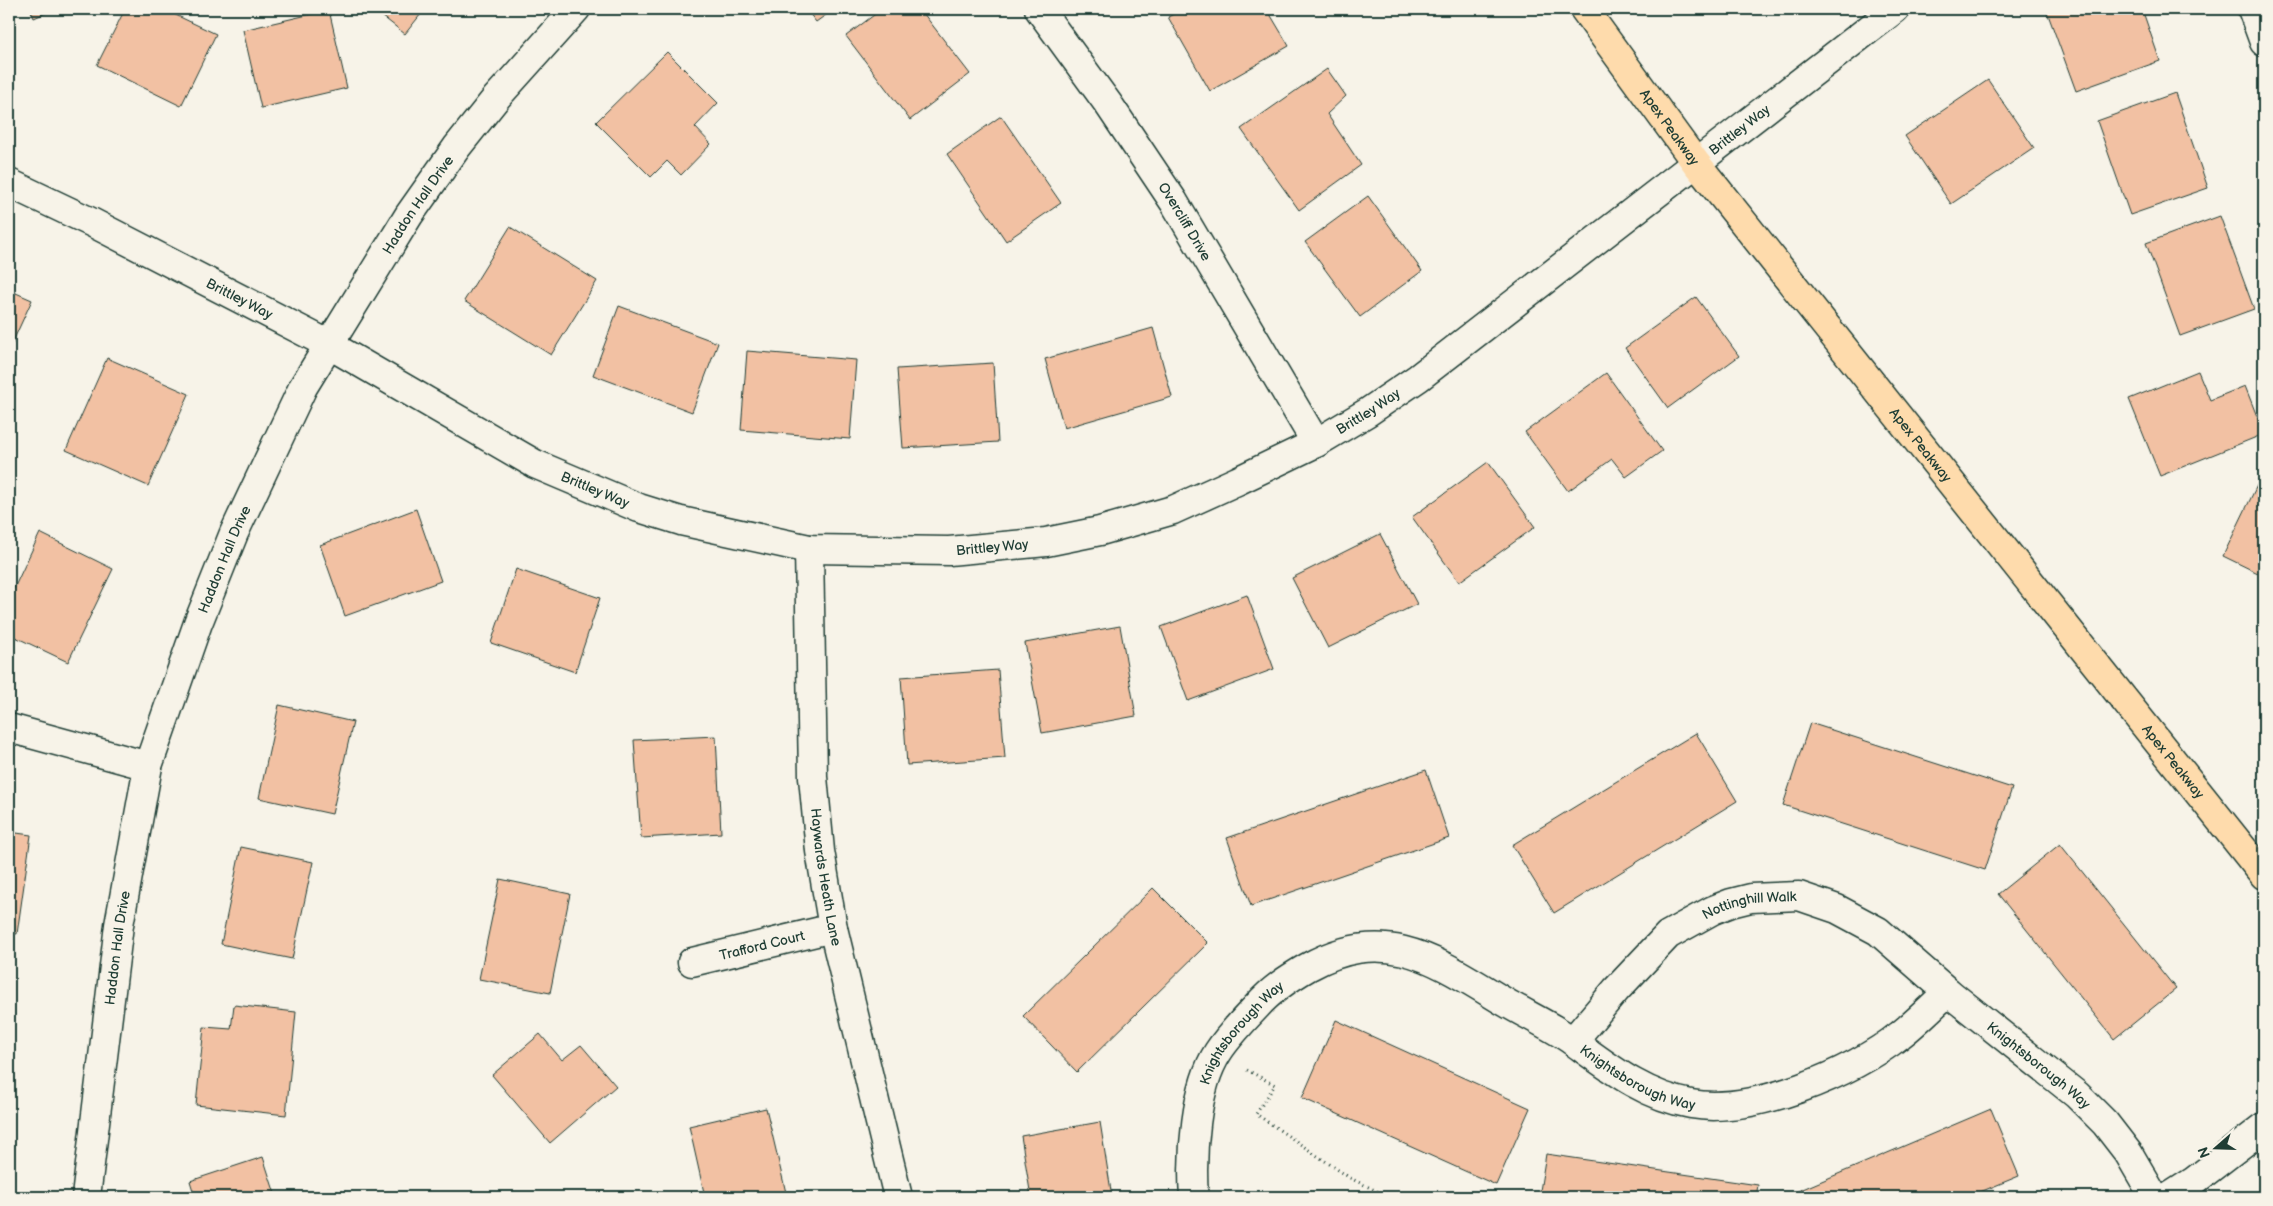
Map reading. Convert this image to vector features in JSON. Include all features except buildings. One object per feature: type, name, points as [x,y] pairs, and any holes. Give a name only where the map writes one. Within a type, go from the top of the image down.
[{"type":"main road","name":"Apex Peakway","points":[[1584,9],[1696,163],[2264,876]]},
{"type":"street","name":"Haddon Hall Drive","points":[[86,1197],[119,925],[148,766],[198,623],[234,532],[303,387],[409,214],[442,167],[524,65],[576,9]]},
{"type":"street","name":"Overcliff Drive","points":[[1039,9],[1109,105],[1174,202],[1316,443]]},
{"type":"street","name":"Brittley Way","points":[[9,183],[93,223],[328,344],[535,464],[639,508],[681,521],[809,549],[949,551],[1046,542],[1100,531],[1173,510],[1316,443],[1368,412],[1418,378],[1895,9]]},
{"type":"street","points":[[2252,9],[2264,42]]},
{"type":"street","name":"Haywards Heath Lane","points":[[809,549],[813,777],[820,852],[833,928],[898,1197]]},
{"type":"street","points":[[9,728],[148,766]]},
{"type":"street","name":"Nottinghill Walk","points":[[1572,1041],[1668,934],[1713,910],[1751,898],[1799,896],[1837,909],[1878,931],[1948,992]]},
{"type":"street","name":"Trafford Court","points":[[692,962],[833,928]]},
{"type":"street","name":"Knightsborough Way","points":[[1194,1197],[1192,1179],[1195,1133],[1202,1090],[1217,1054],[1262,1000],[1283,982],[1330,955],[1349,949],[1372,947],[1396,948],[1419,954],[1467,979],[1572,1041],[1622,1077],[1657,1095],[1692,1104],[1718,1106],[1745,1103],[1798,1089],[1834,1074],[1899,1036],[1948,992],[2077,1095],[2105,1123],[2129,1154],[2154,1197]]},
{"type":"street","points":[[2169,1197],[2194,1181],[2264,1127]]},
{"type":"path","points":[[1217,1054],[1275,1085],[1256,1114],[1350,1178],[1389,1197]]}]
